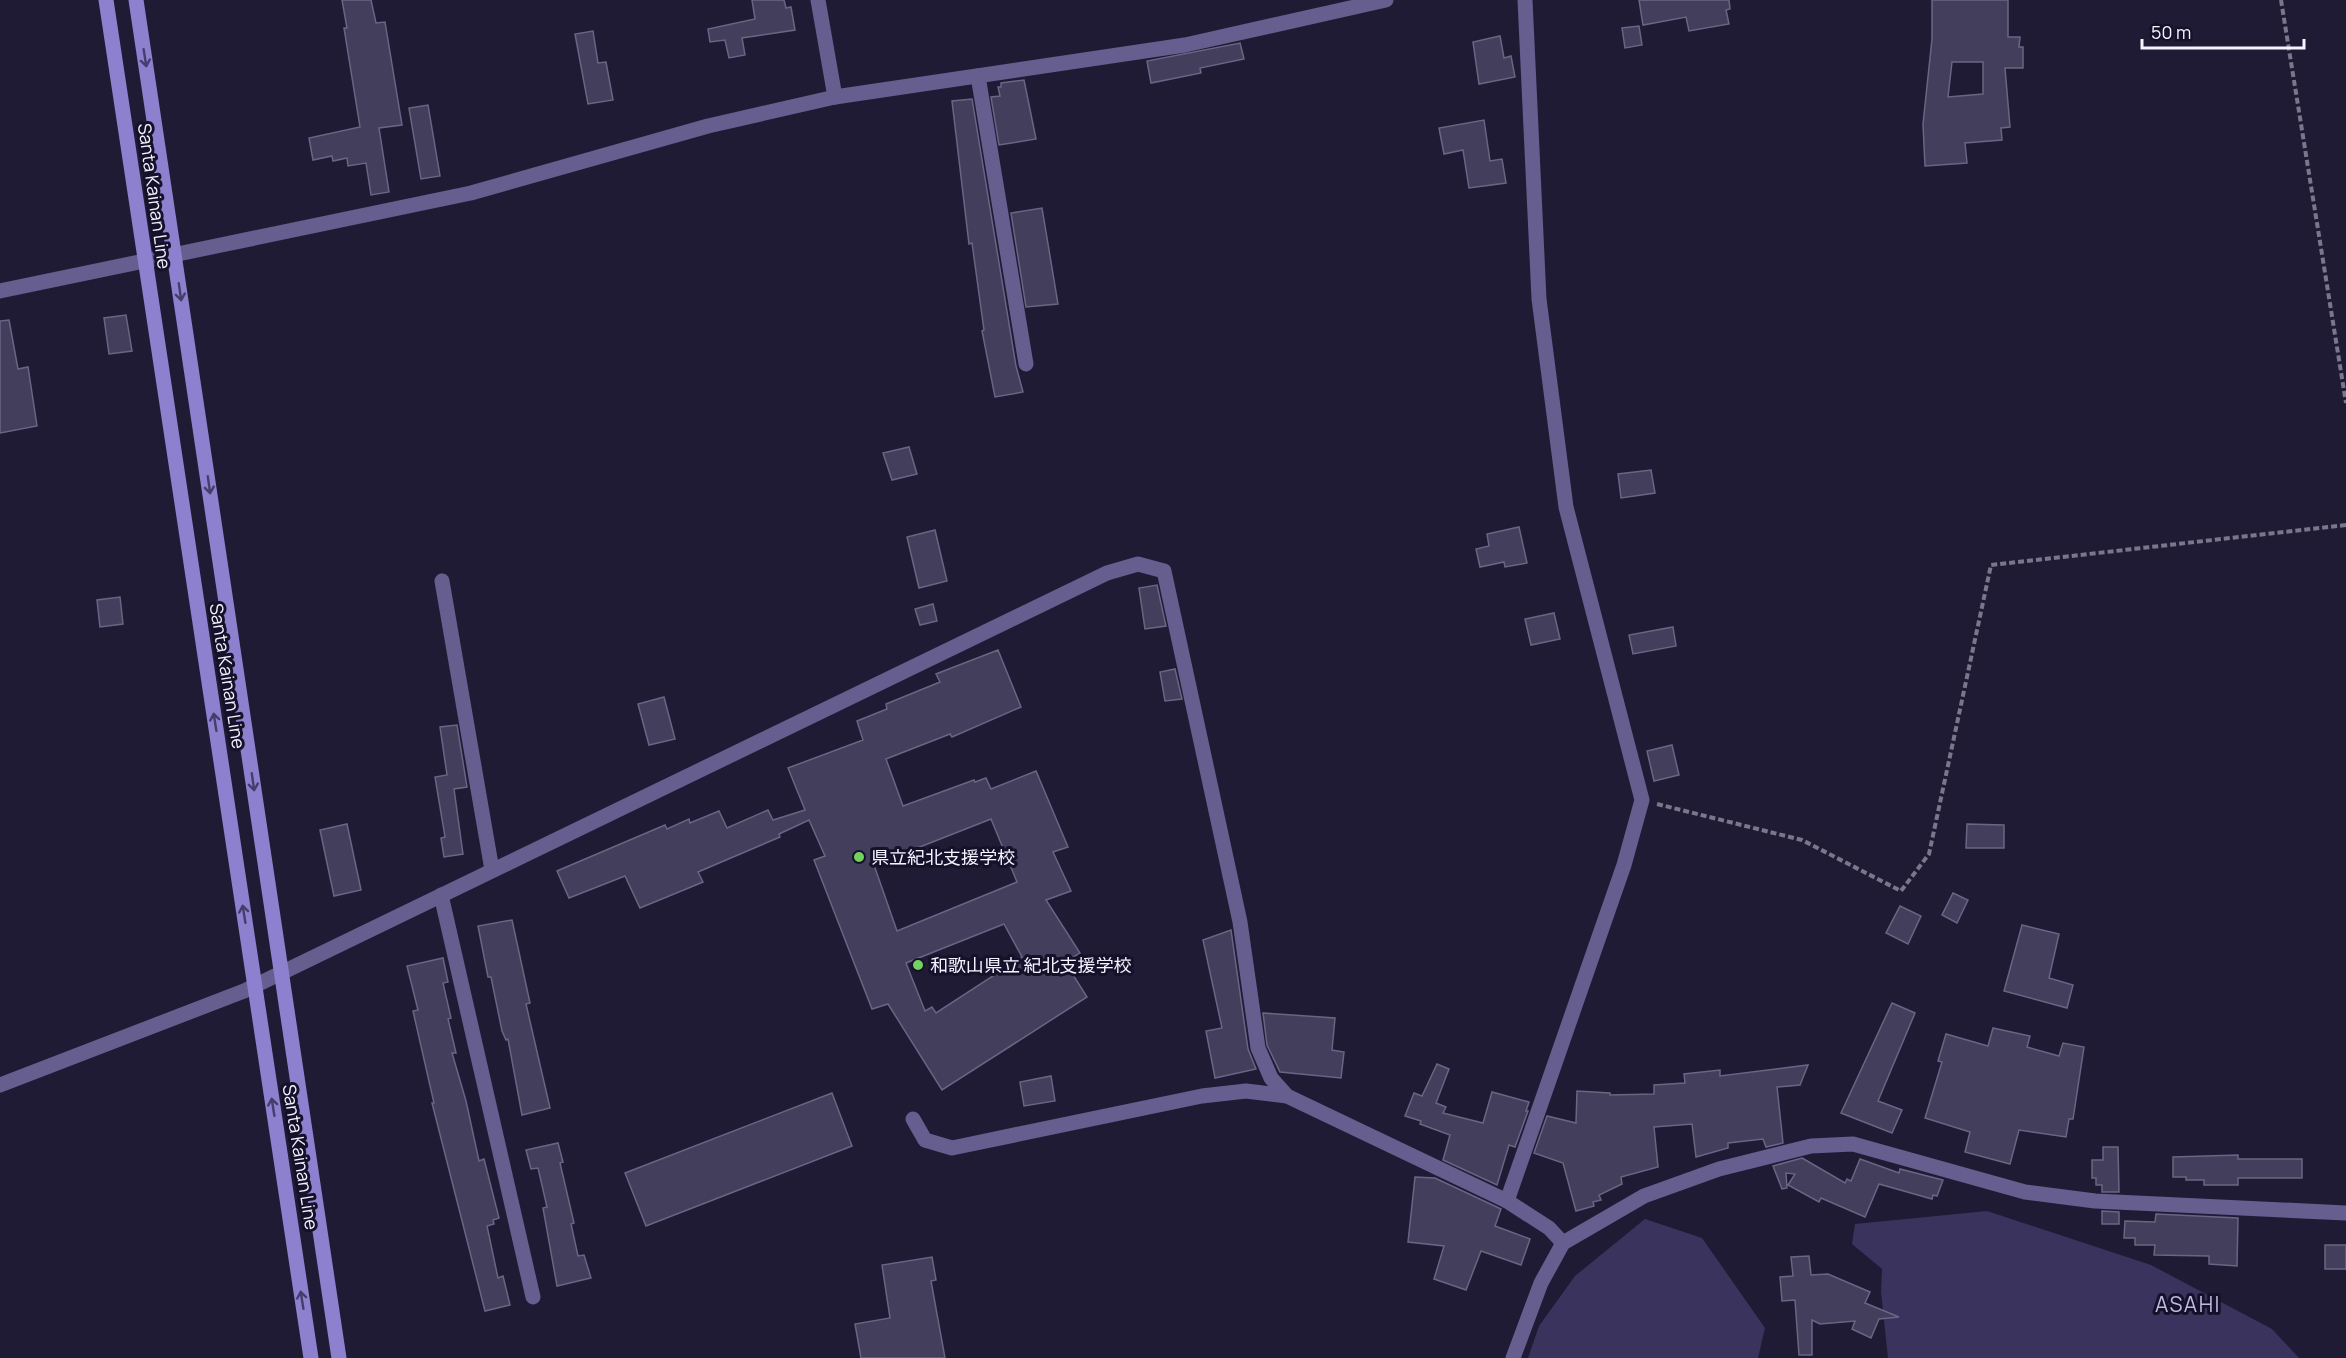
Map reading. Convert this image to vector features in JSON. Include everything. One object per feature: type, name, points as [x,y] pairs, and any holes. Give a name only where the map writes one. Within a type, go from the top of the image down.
[{"type":"main road","name":"Santa Kainan Line","points":[[106,0],[311,1358]]},
{"type":"main road","name":"Santa Kainan Line","points":[[136,0],[339,1358]]},
{"type":"street","points":[[818,0],[835,97]]},
{"type":"street","points":[[0,291],[471,194],[708,126],[835,97],[1185,45],[1386,0]]},
{"type":"street","points":[[1507,1201],[1624,865],[1642,800],[1566,507],[1539,299],[1525,0]]},
{"type":"street","points":[[978,76],[1026,364]]},
{"type":"street","points":[[0,1084],[255,985],[1107,573],[1138,564],[1164,571],[1240,922],[1258,1048],[1271,1078],[1287,1096]]},
{"type":"street","points":[[442,581],[492,870]]},
{"type":"street","points":[[441,895],[533,1297]]},
{"type":"street","points":[[913,1119],[925,1140],[952,1148],[1202,1096],[1246,1091],[1287,1096],[1507,1201],[1549,1228],[1563,1243]]},
{"type":"street","points":[[1513,1358],[1541,1282],[1563,1243],[1644,1196],[1719,1169],[1811,1146],[1853,1144],[2037,1194],[2095,1202],[2346,1213]]},
{"type":"path","points":[[2281,0],[2346,403]]},
{"type":"path","points":[[1642,800],[1802,840],[1901,891],[1929,854],[1990,565],[2346,525]]},
{"type":"shaded area","points":[[1987,1211],[2151,1265],[2272,1329],[2299,1358],[1888,1358],[1881,1292],[1882,1269],[1852,1244],[1855,1224]]},
{"type":"shaded area","points":[[1645,1219],[1702,1238],[1765,1328],[1758,1358],[1528,1358],[1539,1326],[1575,1276]]},
{"type":"building","points":[[342,0],[371,0],[376,23],[385,22],[402,125],[379,128],[389,192],[371,195],[366,163],[348,166],[347,158],[333,161],[332,156],[313,160],[309,138],[360,127],[344,28],[347,28]]},
{"type":"building","points":[[752,0],[784,0],[786,8],[791,7],[795,30],[742,38],[745,55],[729,58],[725,40],[710,42],[708,29],[755,19]]},
{"type":"building","points":[[1639,0],[1729,0],[1730,9],[1726,10],[1729,24],[1689,31],[1686,17],[1643,25]]},
{"type":"building","points":[[1932,0],[2008,0],[2008,37],[2020,37],[2019,47],[2023,47],[2023,68],[2005,68],[2010,127],[2001,128],[2002,140],[1965,143],[1967,163],[1925,166],[1923,124],[1932,39]],"holes":[[[1952,62],[1983,62],[1983,94],[1948,97]]]},
{"type":"building","points":[[1639,26],[1642,45],[1625,48],[1622,28]]},
{"type":"building","points":[[593,31],[598,63],[606,62],[613,100],[588,104],[575,34]]},
{"type":"building","points":[[1500,36],[1504,58],[1511,56],[1515,77],[1479,84],[1473,42]]},
{"type":"building","points":[[1240,43],[1244,59],[1200,68],[1201,73],[1151,83],[1147,61]]},
{"type":"building","points":[[1024,80],[1036,139],[999,145],[991,97],[1000,96],[998,87],[1001,87],[1001,83]]},
{"type":"building","points":[[972,99],[1016,366],[1023,392],[995,397],[982,331],[984,330],[972,243],[969,244],[952,101]]},
{"type":"building","points":[[428,105],[440,176],[421,179],[409,108]]},
{"type":"building","points":[[1484,120],[1490,161],[1502,159],[1506,183],[1469,188],[1463,150],[1444,154],[1439,128]]},
{"type":"building","points":[[1042,208],[1058,304],[1026,307],[1011,213]]},
{"type":"building","points":[[126,315],[132,351],[109,354],[104,318]]},
{"type":"building","points":[[9,320],[18,369],[28,367],[37,426],[0,433],[0,321]]},
{"type":"building","points":[[909,447],[917,474],[892,480],[883,453]]},
{"type":"building","points":[[1651,470],[1655,493],[1621,498],[1618,474]]},
{"type":"building","points":[[1519,527],[1527,563],[1505,567],[1504,562],[1480,567],[1476,549],[1489,546],[1487,534]]},
{"type":"building","points":[[935,530],[947,581],[919,588],[907,537]]},
{"type":"building","points":[[1157,585],[1166,626],[1145,629],[1139,588]]},
{"type":"building","points":[[120,597],[123,624],[100,627],[97,600]]},
{"type":"building","points":[[933,604],[937,621],[920,625],[915,609]]},
{"type":"building","points":[[1554,613],[1560,639],[1531,645],[1525,619]]},
{"type":"building","points":[[1673,627],[1676,646],[1633,654],[1629,635]]},
{"type":"building","name":"県立紀北支援学校","points":[[998,650],[1021,707],[952,737],[950,734],[886,759],[903,806],[974,780],[975,782],[986,778],[991,789],[1036,771],[1068,847],[1053,852],[1071,891],[1046,900],[1080,953],[1065,962],[1087,997],[942,1090],[888,1004],[872,1009],[814,860],[825,856],[809,820],[779,834],[780,837],[698,872],[703,882],[640,908],[625,876],[569,898],[557,871],[665,825],[667,829],[689,819],[690,823],[719,811],[727,828],[768,810],[773,820],[805,810],[788,768],[863,740],[857,721],[887,709],[886,704],[940,682],[936,674]],"holes":[[[991,819],[1017,882],[897,931],[874,865]],[[1004,924],[1022,957],[936,1013],[932,1007],[925,1011],[906,963]]]},
{"type":"building","points":[[1175,669],[1182,699],[1165,701],[1160,672]]},
{"type":"building","points":[[664,697],[675,739],[649,745],[638,704]]},
{"type":"building","points":[[457,725],[467,787],[454,789],[463,854],[444,857],[441,838],[445,837],[435,777],[447,775],[440,727]]},
{"type":"building","points":[[1672,745],[1679,775],[1654,781],[1647,751]]},
{"type":"building","points":[[347,824],[361,890],[334,896],[320,830]]},
{"type":"building","points":[[1967,824],[2004,825],[2004,848],[1966,848]]},
{"type":"building","points":[[1953,893],[1968,900],[1957,923],[1942,915]]},
{"type":"building","points":[[1900,906],[1921,916],[1908,944],[1886,933]]},
{"type":"building","points":[[512,920],[530,1003],[526,1004],[550,1108],[522,1115],[508,1039],[506,1040],[502,1031],[478,926]]},
{"type":"building","points":[[2022,925],[2059,934],[2049,978],[2073,985],[2067,1008],[2004,991]]},
{"type":"building","points":[[1231,930],[1248,1049],[1256,1069],[1215,1078],[1206,1031],[1222,1028],[1203,940]]},
{"type":"building","points":[[443,958],[448,982],[443,983],[456,1053],[452,1053],[466,1101],[479,1161],[484,1159],[499,1218],[493,1220],[494,1224],[487,1226],[498,1278],[503,1276],[510,1305],[485,1311],[432,1103],[434,1103],[413,1011],[418,1010],[407,966]]},
{"type":"building","points":[[1892,1003],[1915,1013],[1878,1101],[1902,1110],[1892,1133],[1841,1113]]},
{"type":"building","points":[[1263,1013],[1335,1018],[1332,1050],[1344,1052],[1341,1078],[1280,1072],[1267,1045]]},
{"type":"building","points":[[1993,1028],[2030,1036],[2027,1047],[2059,1056],[2063,1043],[2084,1047],[2073,1119],[2069,1119],[2066,1137],[2019,1130],[2010,1164],[1965,1152],[1970,1132],[1925,1118],[1942,1062],[1938,1061],[1946,1034],[1988,1046]]},
{"type":"building","points":[[1437,1064],[1449,1069],[1436,1103],[1446,1107],[1443,1113],[1483,1123],[1492,1092],[1529,1102],[1515,1147],[1509,1145],[1497,1185],[1443,1160],[1450,1135],[1405,1116],[1414,1093],[1422,1096]]},
{"type":"building","points":[[1808,1065],[1800,1085],[1777,1087],[1783,1143],[1766,1147],[1763,1139],[1728,1143],[1728,1148],[1696,1157],[1692,1124],[1654,1127],[1658,1167],[1621,1177],[1622,1184],[1599,1195],[1601,1200],[1593,1202],[1594,1206],[1576,1211],[1563,1163],[1534,1153],[1547,1116],[1576,1123],[1577,1091],[1610,1093],[1610,1095],[1654,1094],[1654,1085],[1685,1083],[1684,1074],[1720,1070],[1720,1076]]},
{"type":"building","points":[[1051,1076],[1055,1101],[1024,1106],[1020,1082]]},
{"type":"building","points":[[832,1093],[852,1146],[646,1226],[625,1173]]},
{"type":"building","points":[[558,1143],[563,1162],[560,1163],[574,1223],[571,1224],[578,1256],[584,1255],[591,1278],[557,1286],[543,1208],[547,1207],[538,1168],[531,1169],[526,1150]]},
{"type":"building","points":[[2103,1147],[2118,1147],[2119,1192],[2102,1192],[2102,1185],[2096,1185],[2096,1178],[2092,1178],[2092,1160],[2103,1160]]},
{"type":"building","points":[[2238,1155],[2238,1159],[2302,1159],[2302,1178],[2238,1178],[2238,1185],[2204,1185],[2204,1180],[2173,1177],[2173,1157]]},
{"type":"building","points":[[1802,1158],[1845,1183],[1847,1179],[1851,1181],[1860,1159],[1899,1173],[1900,1169],[1943,1180],[1937,1196],[1933,1195],[1932,1199],[1879,1184],[1865,1217],[1821,1198],[1819,1202],[1788,1185],[1795,1174],[1786,1173],[1787,1188],[1782,1189],[1773,1166]]},
{"type":"building","points":[[1415,1177],[1435,1178],[1501,1209],[1495,1226],[1530,1239],[1521,1265],[1481,1251],[1466,1290],[1434,1279],[1444,1246],[1408,1242]]},
{"type":"building","points":[[2102,1211],[2119,1212],[2119,1224],[2102,1224]]},
{"type":"building","points":[[2156,1214],[2238,1218],[2237,1266],[2209,1264],[2209,1256],[2154,1255],[2155,1245],[2135,1245],[2135,1238],[2124,1238],[2125,1221],[2155,1222]]},
{"type":"building","points":[[2325,1245],[2346,1245],[2346,1269],[2325,1269]]},
{"type":"building","points":[[1809,1256],[1811,1275],[1828,1274],[1870,1292],[1865,1303],[1899,1317],[1879,1319],[1871,1338],[1852,1329],[1855,1321],[1820,1324],[1812,1320],[1812,1355],[1799,1355],[1795,1300],[1782,1301],[1780,1277],[1793,1276],[1791,1257]]},
{"type":"building","points":[[932,1257],[936,1280],[931,1281],[945,1358],[861,1358],[855,1324],[890,1318],[882,1265]]},
{"type":"place","name":"県立紀北支援学校","points":[[859,857]]},
{"type":"place","name":"和歌山県立 紀北支援学校","points":[[918,965]]},
{"type":"district","name":"ASAHI","points":[[2188,1304]]}]
